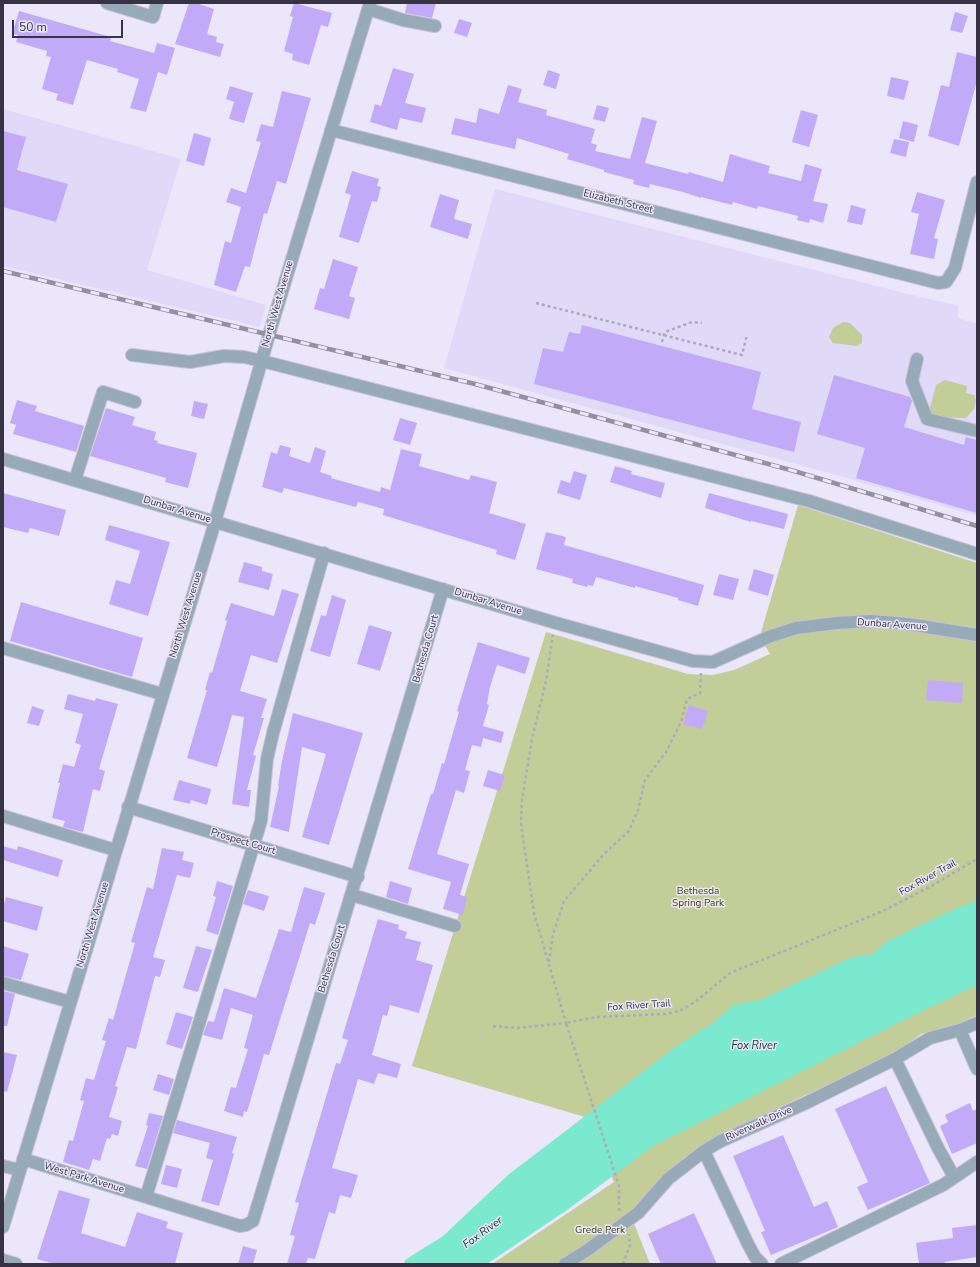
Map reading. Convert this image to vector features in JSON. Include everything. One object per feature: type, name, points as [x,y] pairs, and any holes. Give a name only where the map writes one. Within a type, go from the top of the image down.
[{"type":"street","points":[[107,3],[153,17],[157,3]]},
{"type":"street","points":[[369,6],[403,20],[435,26]]},
{"type":"street","name":"North West Avenue","points":[[3,1227],[369,6]]},
{"type":"street","name":"Elizabeth Street","points":[[331,130],[938,283],[946,282],[950,278],[955,268],[976,189]]},
{"type":"street","points":[[132,355],[190,362],[224,356],[262,360],[809,500],[977,554]]},
{"type":"street","points":[[917,359],[912,381],[927,419],[977,431]]},
{"type":"street","points":[[75,480],[103,392],[135,402]]},
{"type":"street","name":"Dunbar Avenue","points":[[3,459],[556,623],[702,662],[713,662],[771,636],[796,628],[837,623],[870,621],[908,624],[977,635]]},
{"type":"street","points":[[146,1197],[261,821],[267,759],[273,733],[324,553]]},
{"type":"street","name":"Bethesda Court","points":[[146,1197],[240,1226],[253,1221],[444,589]]},
{"type":"street","points":[[3,648],[162,694]]},
{"type":"street","name":"Prospect Court","points":[[128,807],[358,877]]},
{"type":"street","points":[[3,816],[115,850]]},
{"type":"street","points":[[352,895],[455,926]]},
{"type":"street","points":[[3,983],[70,1002]]},
{"type":"street","name":"Riverwalk Drive","points":[[565,1264],[638,1213],[668,1179],[704,1151],[721,1141],[806,1103],[895,1059],[930,1038],[960,1030],[977,1023]]},
{"type":"street","points":[[960,1030],[977,1070]]},
{"type":"street","points":[[895,1059],[937,1146],[954,1177]]},
{"type":"street","points":[[704,1151],[748,1244],[755,1257],[762,1264]]},
{"type":"street","points":[[781,1264],[943,1185],[977,1162]]},
{"type":"street","name":"West Park Avenue","points":[[3,1166],[21,1164],[146,1197]]},
{"type":"street","points":[[3,1260],[16,1264]]},
{"type":"path","points":[[536,303],[664,334],[742,355],[747,335]]},
{"type":"path","points":[[662,342],[665,332],[692,322],[702,323]]},
{"type":"path","points":[[556,623],[546,681],[532,739],[522,800],[521,824],[534,913],[566,1023],[619,1186],[620,1218]]},
{"type":"path","points":[[549,965],[553,934],[564,901],[604,854],[629,831],[638,810],[645,780],[669,746],[681,722],[687,699],[700,693],[702,662]]},
{"type":"path","name":"Fox River Trail","points":[[493,1026],[517,1028],[566,1023],[596,1017],[664,1014],[680,1011],[695,1002],[730,973],[883,911],[933,886],[977,859]]},
{"type":"path","points":[[623,1264],[630,1245],[628,1232]]},
{"type":"shaded area","points":[[3,109],[181,159],[147,270],[266,305],[260,327],[3,266]]},
{"type":"shaded area","points":[[495,189],[928,299],[958,305],[958,318],[977,324],[977,516],[840,476],[444,368]]},
{"type":"green space","points":[[843,322],[850,323],[862,335],[862,343],[857,346],[833,343],[829,337],[833,328]]},
{"type":"green space","points":[[945,380],[967,386],[966,393],[974,395],[976,400],[974,409],[966,418],[935,417],[930,414],[930,408],[936,385]]},
{"type":"green space","name":"Bethesda Spring Park","points":[[798,505],[977,563],[977,1015],[955,1025],[921,1034],[897,1052],[738,1127],[695,1150],[661,1179],[629,1215],[650,1264],[492,1264],[614,1182],[585,1117],[412,1066],[546,632],[688,674],[713,675],[734,670],[770,654],[760,636]]},
{"type":"water","name":"Fox River","points":[[977,901],[977,985],[653,1146],[567,1210],[487,1264],[404,1264],[405,1260],[443,1236],[508,1175],[678,1045],[713,1023],[733,1005],[760,1000],[850,958],[873,954],[887,941],[957,908]]},
{"type":"building","points":[[189,3],[196,3],[214,9],[207,34],[217,37],[216,42],[224,44],[220,57],[175,44]]},
{"type":"building","points":[[294,3],[332,13],[328,27],[321,25],[309,65],[292,60],[293,54],[284,51],[293,17],[290,16]]},
{"type":"building","points":[[407,3],[436,3],[432,18],[405,13]]},
{"type":"building","points":[[19,11],[111,37],[110,41],[154,53],[157,43],[175,48],[167,75],[158,72],[146,112],[130,108],[139,79],[117,72],[118,69],[87,60],[73,105],[56,100],[58,94],[42,89],[51,57],[46,56],[47,51],[16,42],[18,35],[12,34]]},
{"type":"building","points":[[955,12],[968,16],[962,33],[950,30]]},
{"type":"building","points":[[459,19],[472,23],[467,37],[454,33]]},
{"type":"building","points":[[957,52],[977,57],[977,81],[959,146],[928,136],[941,85],[949,87]]},
{"type":"building","points":[[393,68],[414,74],[405,103],[426,108],[422,123],[400,118],[397,130],[370,122],[375,104],[381,106]]},
{"type":"building","points":[[548,70],[560,74],[556,89],[543,85]]},
{"type":"building","points":[[891,77],[909,81],[904,100],[887,96]]},
{"type":"building","points":[[508,85],[522,89],[518,102],[547,110],[546,115],[595,129],[591,143],[597,145],[595,151],[630,159],[642,117],[657,121],[645,163],[688,174],[689,172],[723,182],[730,154],[770,166],[768,173],[801,181],[805,164],[822,169],[813,201],[828,204],[823,223],[810,219],[809,223],[797,220],[798,216],[758,206],[757,209],[733,202],[732,205],[650,184],[649,188],[633,184],[634,180],[604,172],[604,170],[567,159],[569,154],[517,138],[515,149],[451,134],[455,118],[476,123],[479,108],[499,114]]},
{"type":"building","points":[[230,86],[253,93],[244,123],[229,119],[234,102],[226,99]]},
{"type":"building","points":[[282,91],[311,98],[286,184],[277,181],[267,214],[264,213],[250,267],[245,266],[236,292],[214,285],[225,241],[231,243],[241,207],[226,202],[231,188],[246,193],[261,142],[256,141],[261,124],[273,127]]},
{"type":"building","points":[[597,105],[609,108],[605,122],[593,119]]},
{"type":"building","points":[[801,110],[818,115],[809,147],[792,142]]},
{"type":"building","points":[[903,121],[918,125],[914,142],[899,138]]},
{"type":"building","points":[[3,131],[26,137],[17,170],[68,184],[56,222],[3,207]]},
{"type":"building","points":[[194,133],[211,138],[204,166],[186,161]]},
{"type":"building","points":[[894,139],[909,142],[906,157],[890,153]]},
{"type":"building","points":[[352,171],[379,179],[377,186],[381,187],[377,202],[372,201],[359,243],[339,237],[351,195],[345,193]]},
{"type":"building","points":[[917,192],[945,200],[934,238],[938,239],[934,259],[910,254],[919,214],[911,212]]},
{"type":"building","points":[[440,194],[459,200],[454,219],[472,224],[468,239],[430,227]]},
{"type":"building","points":[[851,205],[866,209],[862,225],[847,222]]},
{"type":"building","points":[[333,259],[358,267],[349,296],[355,298],[349,319],[314,309],[320,288],[324,289]]},
{"type":"building","points":[[582,325],[761,372],[752,409],[801,422],[794,452],[534,384],[543,348],[563,352],[569,332],[580,334]]},
{"type":"building","points":[[834,375],[910,397],[912,401],[904,427],[964,445],[966,437],[977,440],[977,513],[856,478],[865,448],[817,434]]},
{"type":"building","points":[[17,400],[37,406],[35,411],[84,426],[76,452],[13,434],[16,425],[10,423]]},
{"type":"building","points":[[194,401],[208,404],[204,419],[191,416]]},
{"type":"building","points":[[106,408],[135,417],[132,425],[156,432],[154,440],[158,441],[157,443],[197,453],[188,488],[165,482],[166,478],[90,456]]},
{"type":"building","points":[[400,418],[417,423],[410,445],[393,440]]},
{"type":"building","points":[[280,445],[291,448],[289,456],[310,463],[315,447],[326,451],[320,472],[332,476],[331,478],[380,492],[381,487],[390,490],[401,449],[422,454],[419,466],[469,480],[471,475],[497,482],[489,513],[526,524],[515,560],[496,554],[497,550],[383,515],[384,509],[358,502],[356,507],[284,488],[282,493],[262,487],[271,452],[277,454]]},
{"type":"building","points":[[615,466],[632,471],[631,474],[665,483],[661,498],[610,482]]},
{"type":"building","points":[[574,471],[587,475],[580,500],[557,493],[561,480],[570,483]]},
{"type":"building","points":[[3,493],[66,510],[59,536],[30,528],[28,533],[3,527]]},
{"type":"building","points":[[709,493],[788,514],[784,529],[751,522],[705,508]]},
{"type":"building","points":[[109,525],[170,542],[148,616],[109,604],[116,580],[130,584],[140,551],[105,540]]},
{"type":"building","points":[[546,532],[566,537],[564,545],[704,585],[698,606],[678,600],[678,598],[596,577],[593,586],[588,585],[587,587],[572,583],[573,579],[536,569]]},
{"type":"building","points":[[244,562],[262,567],[262,571],[273,574],[269,590],[238,582]]},
{"type":"building","points":[[754,569],[774,575],[768,596],[748,590]]},
{"type":"building","points":[[719,574],[739,579],[733,600],[713,595]]},
{"type":"building","points":[[282,589],[299,594],[277,663],[251,655],[240,691],[267,699],[261,718],[264,718],[253,755],[256,756],[247,790],[251,790],[249,807],[232,804],[244,717],[232,715],[217,767],[187,758],[207,690],[205,690],[210,672],[212,673],[227,621],[225,620],[231,603],[274,616]]},
{"type":"building","points":[[332,595],[346,600],[330,657],[310,651],[321,615],[326,616]]},
{"type":"building","points":[[21,602],[143,638],[132,677],[10,641]]},
{"type":"building","points":[[369,625],[392,632],[380,671],[357,664]]},
{"type":"building","points":[[478,642],[530,658],[525,674],[497,665],[490,687],[487,704],[489,705],[483,726],[504,732],[501,743],[483,738],[481,747],[472,745],[465,770],[470,771],[464,793],[456,790],[437,854],[469,864],[460,895],[467,897],[463,915],[443,909],[451,882],[408,869],[431,794],[433,794],[442,763],[444,764],[459,712],[457,711]]},
{"type":"building","points":[[928,680],[963,683],[962,703],[926,700]]},
{"type":"building","points":[[68,694],[95,701],[96,698],[118,704],[99,769],[105,771],[100,791],[93,789],[83,832],[63,827],[65,821],[52,818],[63,764],[74,767],[81,745],[75,743],[83,714],[64,709]]},
{"type":"building","points":[[689,705],[708,711],[702,729],[683,724]]},
{"type":"building","points":[[32,706],[44,710],[39,726],[27,723]]},
{"type":"building","points":[[293,713],[363,733],[329,845],[302,837],[326,754],[302,747],[289,832],[270,827],[279,786],[282,761]]},
{"type":"building","points":[[488,770],[505,775],[500,791],[483,786]]},
{"type":"building","points":[[179,780],[211,789],[207,805],[191,800],[190,804],[173,800]]},
{"type":"building","points":[[3,846],[17,850],[18,846],[63,860],[58,877],[3,860]]},
{"type":"building","points":[[162,848],[184,852],[182,860],[194,863],[190,878],[177,875],[153,957],[165,960],[160,977],[155,976],[136,1049],[127,1047],[115,1086],[118,1087],[109,1117],[122,1121],[118,1136],[112,1134],[110,1139],[107,1138],[100,1161],[93,1159],[89,1170],[63,1162],[69,1140],[73,1141],[84,1101],[80,1100],[86,1078],[94,1080],[106,1041],[102,1040],[109,1018],[113,1020],[135,943],[131,942],[147,887],[153,889]]},
{"type":"building","points":[[217,881],[233,886],[218,935],[206,931],[216,897],[213,896]]},
{"type":"building","points":[[390,881],[412,888],[408,904],[386,897]]},
{"type":"building","points":[[304,887],[325,893],[315,925],[310,923],[269,1055],[264,1054],[247,1112],[244,1111],[243,1117],[224,1111],[231,1087],[236,1088],[248,1049],[244,1048],[253,1015],[231,1008],[222,1040],[203,1035],[208,1021],[214,1022],[224,988],[256,998],[279,929],[291,932]]},
{"type":"building","points":[[248,890],[269,896],[264,911],[243,904]]},
{"type":"building","points":[[6,897],[43,907],[37,931],[3,921],[3,908]]},
{"type":"building","points":[[378,919],[399,925],[398,929],[407,932],[405,938],[421,942],[416,960],[433,965],[419,1013],[390,1005],[387,1016],[383,1015],[372,1055],[401,1064],[397,1078],[378,1073],[374,1084],[358,1079],[332,1168],[358,1175],[351,1198],[340,1195],[335,1214],[329,1212],[315,1259],[308,1258],[306,1264],[287,1264],[295,1236],[290,1235],[299,1203],[295,1202],[336,1063],[340,1064],[348,1040],[342,1038]]},
{"type":"building","points":[[3,946],[29,954],[21,980],[3,976]]},
{"type":"building","points":[[196,946],[212,950],[198,992],[183,988]]},
{"type":"building","points":[[3,991],[15,994],[7,1026],[3,1026]]},
{"type":"building","points":[[176,1012],[193,1017],[182,1049],[166,1044]]},
{"type":"building","points":[[3,1052],[17,1055],[7,1092],[3,1091]]},
{"type":"building","points":[[158,1074],[174,1079],[169,1095],[153,1090]]},
{"type":"building","points":[[886,1086],[930,1183],[868,1210],[857,1187],[868,1182],[835,1109]]},
{"type":"building","points":[[970,1103],[973,1111],[977,1109],[977,1143],[952,1154],[940,1126],[948,1122],[945,1115]]},
{"type":"building","points":[[149,1113],[163,1116],[147,1169],[135,1166],[148,1126],[146,1125]]},
{"type":"building","points":[[177,1120],[237,1137],[232,1153],[234,1154],[219,1206],[201,1201],[213,1160],[206,1158],[210,1143],[173,1133]]},
{"type":"building","points":[[783,1135],[814,1207],[827,1201],[838,1227],[771,1255],[761,1232],[765,1231],[733,1156]]},
{"type":"building","points":[[166,1165],[182,1169],[177,1188],[161,1184]]},
{"type":"building","points":[[59,1190],[90,1199],[81,1233],[125,1247],[137,1212],[168,1222],[166,1228],[183,1233],[175,1264],[54,1264],[37,1259]]},
{"type":"building","points":[[694,1213],[717,1264],[661,1264],[648,1234]]},
{"type":"building","points":[[977,1225],[977,1257],[945,1262],[945,1264],[919,1264],[916,1243],[953,1238],[952,1228]]},
{"type":"building","points":[[243,1246],[257,1250],[253,1264],[238,1264]]},
{"type":"railway","points":[[3,271],[475,384],[794,471],[977,526]]},
{"type":"park label","name":"Grede Perk","points":[[600,1231]]}]
